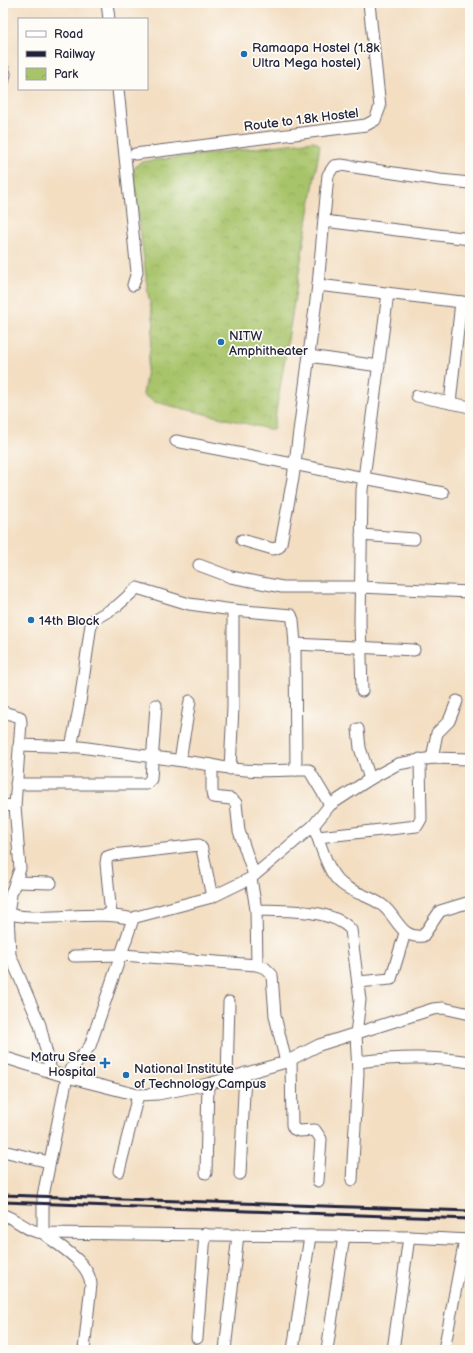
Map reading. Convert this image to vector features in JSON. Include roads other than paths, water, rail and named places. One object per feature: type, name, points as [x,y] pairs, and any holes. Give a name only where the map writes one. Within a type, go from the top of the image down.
[{"type":"street","points":[[107,3],[109,18]]},
{"type":"street","name":"Route to 1.8k Hostel","points":[[135,154],[366,125],[375,120],[380,107],[368,3]]},
{"type":"street","points":[[3,69],[5,74],[3,83]]},
{"type":"street","points":[[118,90],[137,272],[133,284]]},
{"type":"street","points":[[242,540],[273,549],[280,547],[295,464],[309,356],[318,285],[328,175],[334,166],[341,165],[470,183]]},
{"type":"street","points":[[324,221],[470,239]]},
{"type":"street","points":[[318,285],[466,302],[450,403]]},
{"type":"street","points":[[362,690],[360,587],[364,478],[388,293]]},
{"type":"street","points":[[309,356],[379,366]]},
{"type":"street","points":[[417,396],[470,407]]},
{"type":"street","points":[[176,441],[443,492]]},
{"type":"street","points":[[361,535],[414,539]]},
{"type":"street","points":[[199,565],[230,577],[282,587],[360,587],[470,592]]},
{"type":"street","points":[[72,747],[91,624],[93,620],[112,609],[137,588],[189,604],[233,610],[291,615],[293,620],[295,644],[296,770]]},
{"type":"street","points":[[230,769],[234,707],[233,610]]},
{"type":"street","points":[[295,644],[414,650]]},
{"type":"street","points":[[432,758],[437,733],[449,721],[457,700]]},
{"type":"street","points":[[180,760],[190,701]]},
{"type":"street","points":[[16,784],[146,784],[151,779],[156,705]]},
{"type":"street","points":[[3,712],[20,717],[21,722],[18,745],[15,806],[20,869],[17,882],[11,894],[5,914],[10,954],[40,1025],[51,1071]]},
{"type":"street","points":[[358,729],[360,748],[370,779]]},
{"type":"street","points":[[18,745],[80,746],[180,760],[230,769],[264,771],[308,770],[330,805]]},
{"type":"street","points":[[5,914],[32,918],[111,915],[133,919],[212,897],[252,876],[313,826],[330,805],[370,779],[398,764],[432,758],[470,759]]},
{"type":"street","points":[[318,837],[417,826],[422,819],[420,759]]},
{"type":"street","points":[[212,765],[213,797],[217,799],[231,799],[236,803],[239,831],[252,876],[256,910],[257,965]]},
{"type":"street","points":[[3,805],[15,806]]},
{"type":"street","points":[[313,826],[333,873],[339,881],[348,889],[381,904],[389,911],[405,933],[416,937],[423,936],[440,911],[470,902]]},
{"type":"street","points":[[111,915],[106,863],[107,857],[113,854],[199,845],[202,849],[212,897]]},
{"type":"street","points":[[17,882],[52,883]]},
{"type":"street","points":[[256,910],[303,911],[322,915],[347,925],[351,930],[360,1000],[356,1034],[358,1062],[352,1180]]},
{"type":"street","points":[[43,1233],[43,1196],[67,1077],[72,1068],[90,1046],[133,919]]},
{"type":"street","points":[[358,982],[391,979],[405,933]]},
{"type":"street","points":[[74,956],[122,955],[257,965],[266,968],[272,975],[275,1016],[288,1061],[292,1125],[294,1129],[299,1131],[315,1130],[321,1139],[318,1181]]},
{"type":"street","points":[[227,1078],[229,1002]]},
{"type":"street","points":[[3,1057],[67,1077],[138,1095],[158,1094],[208,1084],[288,1061],[319,1044],[356,1034],[433,1009],[443,1008],[470,1014]]},
{"type":"street","points":[[358,1062],[391,1057],[427,1057],[470,1062]]},
{"type":"street","points":[[240,1174],[245,1073]]},
{"type":"street","points":[[206,1173],[208,1084]]},
{"type":"street","points":[[119,1171],[138,1095]]},
{"type":"street","points":[[3,1151],[49,1162]]},
{"type":"street","points":[[3,1215],[13,1218],[35,1232],[43,1233],[409,1237],[468,1240],[444,1350]]},
{"type":"street","points":[[43,1233],[83,1265],[90,1274],[92,1284],[84,1350]]},
{"type":"street","points":[[197,1338],[205,1234]]},
{"type":"street","points":[[225,1350],[238,1235]]},
{"type":"street","points":[[293,1350],[310,1236]]},
{"type":"street","points":[[327,1350],[344,1236]]},
{"type":"street","points":[[393,1350],[409,1237]]},
{"type":"railway","points":[[3,1195],[470,1211]]},
{"type":"railway","points":[[3,1202],[470,1219]]},
{"type":"place","name":"Ramaapa Hostel (1.8k Ultra Mega hostel)","points":[[244,54]]},
{"type":"place","name":"NITW Amphitheater","points":[[221,342]]},
{"type":"place","name":"14th Block","points":[[31,620]]},
{"type":"place","name":"Matru Sree Hospital","points":[[105,1063]]},
{"type":"place","name":"National Institute of Technology Campus","points":[[126,1075]]}]
